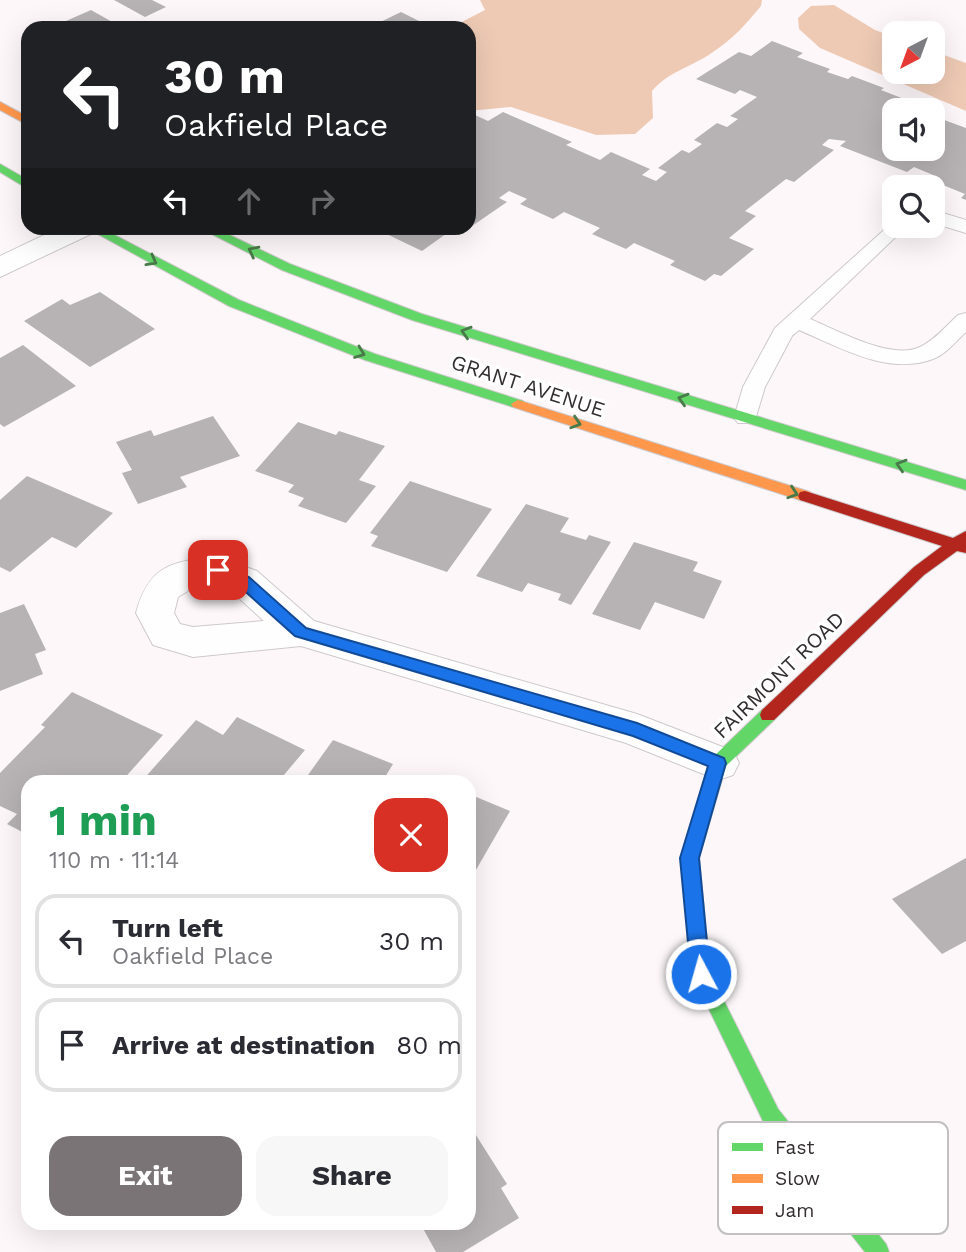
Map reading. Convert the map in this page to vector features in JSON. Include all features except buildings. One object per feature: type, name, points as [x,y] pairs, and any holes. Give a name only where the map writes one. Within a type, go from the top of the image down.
[{"type":"main road","points":[[0,105],[21,118]]},
{"type":"main road","points":[[0,167],[21,180]]},
{"type":"main road","name":"GRANT AVENUE","points":[[106,235],[234,303],[370,356],[962,543]]},
{"type":"main road","name":"GRANT AVENUE","points":[[220,235],[286,267],[417,317],[966,485]]},
{"type":"main road","name":"FAIRMONT ROAD","points":[[776,1122],[701,974],[690,858],[718,763],[919,570],[962,543]]},
{"type":"main road","name":"FAIRMONT ROAD","points":[[864,1234],[878,1252]]},
{"type":"street","points":[[0,268],[66,235]]},
{"type":"street","points":[[300,632],[637,730],[718,763]]},
{"type":"lane","points":[[945,220],[966,227]]},
{"type":"lane","points":[[746,418],[754,387],[783,333],[884,238]]},
{"type":"lane","points":[[796,321],[885,356],[906,357],[925,354],[966,320]]},
{"type":"shaded area","points":[[480,0],[762,0],[761,6],[727,42],[673,74],[652,91],[653,118],[635,134],[596,135],[511,107],[476,110],[476,21],[464,21],[485,10]]},
{"type":"shaded area","points":[[834,5],[882,33],[882,75],[820,48],[799,29],[798,18],[811,6]]},
{"type":"shaded area","points":[[945,55],[966,63],[966,111],[945,102],[945,98],[936,98],[903,84],[945,84]]},
{"type":"traffic: fast","points":[[0,167],[21,180]]},
{"type":"traffic: fast","points":[[106,235],[234,303],[370,357],[518,404]]},
{"type":"traffic: fast","points":[[220,235],[286,267],[417,317],[966,485]]},
{"type":"traffic: fast","points":[[768,715],[718,763],[690,858],[701,974],[776,1122]]},
{"type":"traffic: fast","points":[[864,1234],[878,1252]]},
{"type":"traffic: slow","points":[[0,105],[21,118]]},
{"type":"traffic: slow","points":[[518,404],[805,496]]},
{"type":"traffic: jam","points":[[805,496],[966,548]]},
{"type":"traffic: jam","points":[[768,715],[919,571],[966,536]]},
{"type":"route","points":[[218,570],[244,581],[300,632],[637,730],[718,763],[690,858],[701,974]]}]
